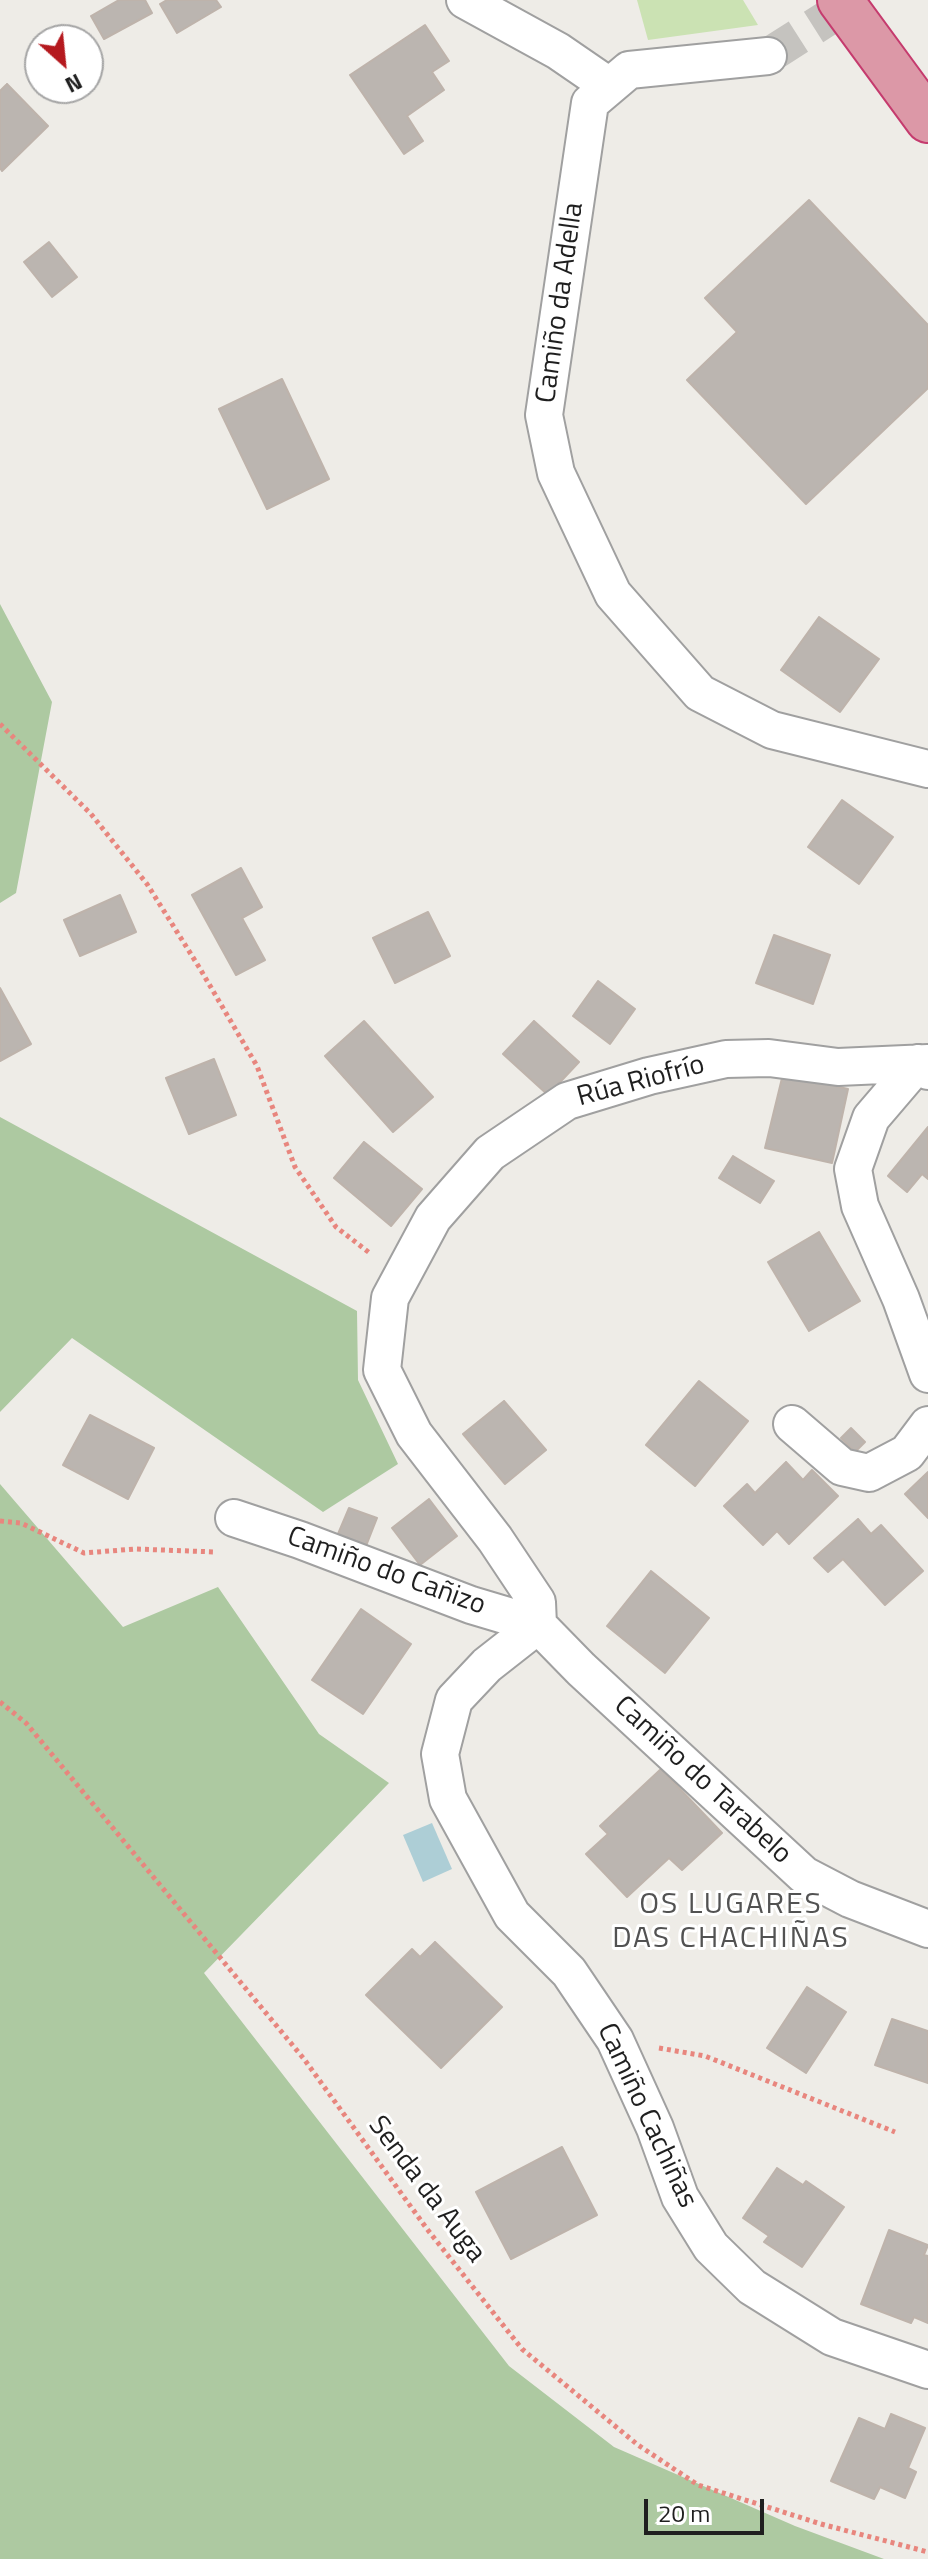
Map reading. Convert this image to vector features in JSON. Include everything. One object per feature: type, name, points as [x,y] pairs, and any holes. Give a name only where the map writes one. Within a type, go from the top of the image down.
[{"type":"highway","points":[[840,0],[928,120]]},
{"type":"street","points":[[465,0],[558,51],[609,86]]},
{"type":"street","name":"Camiño da Adella","points":[[768,56],[629,70],[590,103],[544,415],[556,473],[613,594],[700,693],[772,730],[928,769]]},
{"type":"street","name":"Rúa Riofrío","points":[[538,1625],[537,1602],[495,1539],[414,1434],[382,1370],[390,1298],[433,1218],[490,1153],[567,1101],[649,1076],[726,1059],[769,1058],[838,1067],[925,1066]]},
{"type":"street","points":[[925,1066],[871,1118],[853,1169],[860,1206],[901,1299],[928,1374]]},
{"type":"street","points":[[792,1424],[842,1467],[869,1473],[907,1453],[928,1425]]},
{"type":"street","name":"Camiño do Cañizo","points":[[230,1535],[300,1540],[471,1605],[538,1625]]},
{"type":"street","name":"Camiño do Tarabelo","points":[[538,1625],[581,1669],[804,1875],[850,1899],[928,1929]]},
{"type":"street","name":"Camiño Cachiñas","points":[[538,1625],[487,1665],[454,1700],[440,1754],[448,1799],[512,1915],[569,1972],[615,2040],[655,2128],[680,2197],[711,2247],[752,2287],[832,2337],[928,2370]]},
{"type":"path","points":[[0,724],[91,814],[147,884],[257,1066],[295,1167],[336,1227],[401,1277]]},
{"type":"path","points":[[0,1521],[21,1523],[84,1553],[230,1535]]},
{"type":"path","name":"Senda da Auga","points":[[0,1702],[26,1723],[304,2059],[427,2229],[522,2349],[638,2445],[698,2485],[821,2524],[928,2552]]},
{"type":"path","points":[[615,2040],[705,2056],[895,2132]]},
{"type":"green space","points":[[637,0],[743,0],[758,25],[648,40]]},
{"type":"green space","points":[[0,604],[52,702],[16,893],[0,903]]},
{"type":"green space","points":[[0,1117],[357,1311],[358,1380],[398,1464],[323,1512],[72,1338],[0,1412]]},
{"type":"green space","points":[[0,1484],[123,1627],[218,1587],[319,1734],[389,1783],[204,1973],[509,2366],[614,2447],[795,2526],[884,2559],[0,2559]]},
{"type":"water","points":[[432,1823],[452,1869],[423,1882],[403,1835]]},
{"type":"building","points":[[119,0],[145,0],[152,13],[104,39],[104,24],[96,24],[91,16]]},
{"type":"building","points":[[167,0],[216,0],[221,7],[177,33],[160,4]]},
{"type":"building","points":[[425,25],[449,61],[432,72],[444,90],[407,116],[423,141],[404,154],[350,75]]},
{"type":"building","points":[[7,84],[48,126],[2,171],[0,168],[0,91]]},
{"type":"building","points":[[809,200],[928,325],[928,388],[806,504],[687,380],[737,332],[705,298]]},
{"type":"building","points":[[49,242],[77,277],[52,297],[24,262]]},
{"type":"building","points":[[282,379],[329,479],[267,509],[219,409]]},
{"type":"building","points":[[819,617],[879,659],[840,712],[781,670]]},
{"type":"building","points":[[842,800],[893,837],[859,884],[808,847]]},
{"type":"building","points":[[241,868],[262,907],[242,918],[265,960],[236,975],[192,895]]},
{"type":"building","points":[[120,895],[136,932],[80,956],[64,920]]},
{"type":"building","points":[[428,912],[450,956],[395,983],[373,938]]},
{"type":"building","points":[[774,935],[830,955],[813,1004],[756,983]]},
{"type":"building","points":[[598,981],[635,1009],[610,1044],[573,1016]]},
{"type":"building","points":[[0,988],[31,1044],[0,1061]]},
{"type":"building","points":[[364,1021],[433,1097],[393,1132],[325,1056]]},
{"type":"building","points":[[534,1021],[579,1062],[548,1095],[503,1054]]},
{"type":"building","points":[[214,1059],[236,1115],[189,1134],[166,1078]]},
{"type":"building","points":[[783,1074],[848,1089],[832,1163],[765,1148]]},
{"type":"building","points":[[928,1127],[928,1179],[922,1174],[907,1192],[888,1176]]},
{"type":"building","points":[[364,1142],[422,1189],[391,1226],[334,1178]]},
{"type":"building","points":[[733,1156],[774,1181],[760,1203],[719,1178]]},
{"type":"building","points":[[819,1232],[860,1301],[809,1331],[768,1262]]},
{"type":"building","points":[[699,1381],[748,1421],[695,1486],[646,1445]]},
{"type":"building","points":[[504,1401],[546,1450],[505,1484],[463,1434]]},
{"type":"building","points":[[90,1415],[154,1448],[128,1499],[63,1465]]},
{"type":"building","points":[[851,1428],[865,1442],[855,1452],[841,1438]]},
{"type":"building","points":[[786,1462],[803,1480],[812,1470],[838,1496],[789,1544],[777,1531],[763,1545],[724,1506],[747,1484],[755,1493]]},
{"type":"building","points":[[928,1472],[928,1518],[905,1494]]},
{"type":"building","points":[[429,1499],[457,1536],[420,1565],[392,1528]]},
{"type":"building","points":[[349,1508],[377,1518],[366,1546],[338,1534]]},
{"type":"building","points":[[858,1519],[871,1534],[881,1525],[923,1571],[885,1605],[843,1559],[828,1572],[814,1558]]},
{"type":"building","points":[[651,1571],[709,1618],[665,1673],[607,1626]]},
{"type":"building","points":[[361,1609],[411,1644],[363,1714],[312,1680]]},
{"type":"building","points":[[661,1769],[722,1833],[682,1870],[669,1858],[627,1897],[586,1854],[608,1834],[600,1826]]},
{"type":"building","points":[[435,1942],[502,2007],[441,2068],[366,1995],[412,1949],[420,1957]]},
{"type":"building","points":[[807,1987],[846,2012],[806,2073],[767,2048]]},
{"type":"building","points":[[892,2019],[928,2031],[928,2083],[875,2065]]},
{"type":"building","points":[[562,2147],[597,2215],[511,2259],[476,2192]]},
{"type":"building","points":[[777,2168],[803,2185],[806,2181],[844,2207],[802,2267],[764,2242],[769,2236],[743,2218]]},
{"type":"building","points":[[889,2230],[928,2245],[924,2255],[928,2256],[928,2323],[914,2317],[911,2323],[861,2304]]},
{"type":"building","points":[[891,2414],[925,2428],[908,2468],[916,2472],[905,2498],[880,2487],[874,2499],[831,2481],[859,2418],[885,2429]]},
{"type":"tunnel","points":[[768,56],[856,0]]},
{"type":"district","name":"OS LUGARES DAS CHACHIÑAS","points":[[731,1923]]}]
